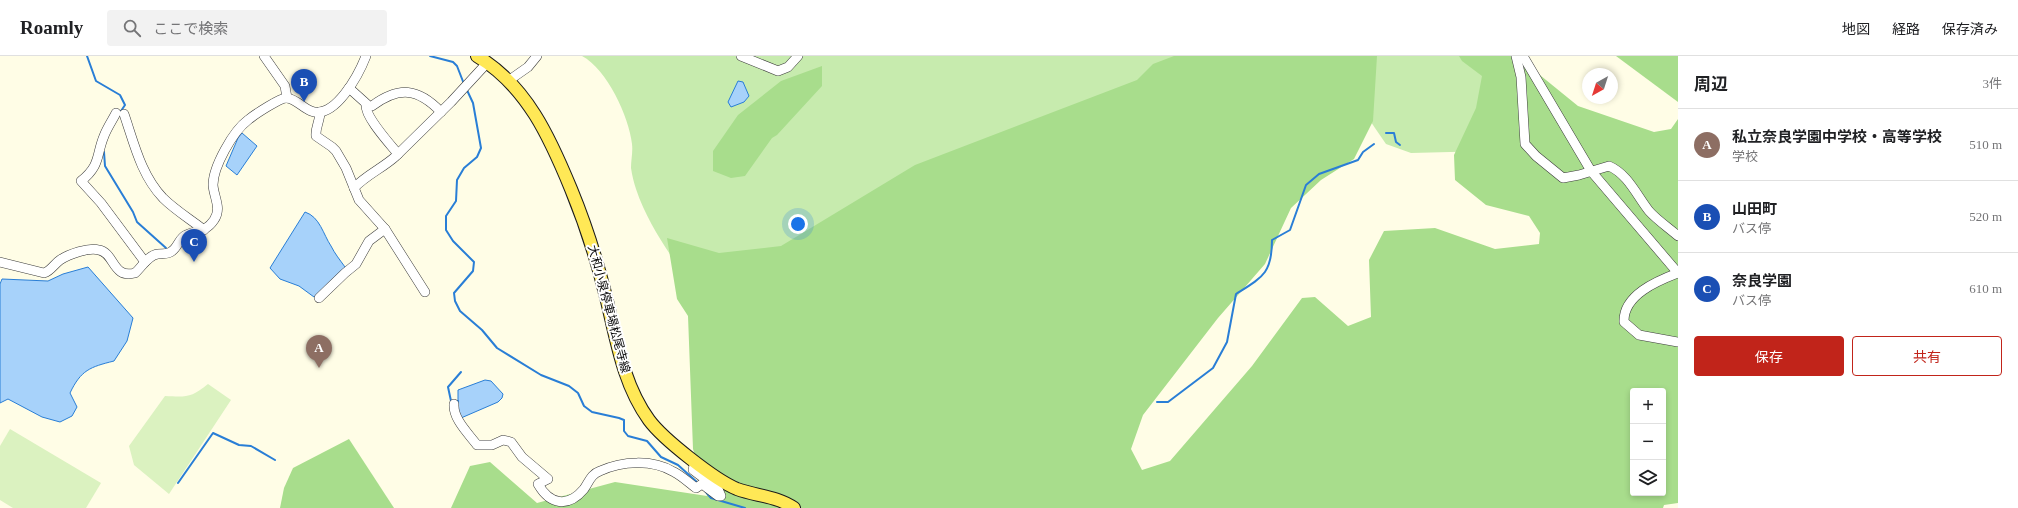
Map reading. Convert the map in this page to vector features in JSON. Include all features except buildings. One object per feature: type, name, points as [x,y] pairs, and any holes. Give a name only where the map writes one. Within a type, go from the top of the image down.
[{"type":"main road","name":"大和小泉停車場松尾寺線","points":[[482,59],[508,81],[539,119],[559,159],[585,223],[596,255],[622,364],[636,401],[657,429],[695,461],[724,482],[736,488],[787,503],[794,508]]},
{"type":"street","points":[[264,56],[285,86],[287,98]]},
{"type":"street","points":[[0,262],[44,273],[48,272],[66,257],[85,251],[98,249],[105,252],[115,268],[125,274],[135,273],[151,256],[172,252],[185,236],[204,230],[213,221],[218,212],[214,191],[214,177],[234,134],[249,119],[278,100],[287,98],[311,111],[320,112],[333,105],[358,76],[366,56]]},
{"type":"street","points":[[508,81],[528,67],[537,56]]},
{"type":"street","points":[[741,56],[778,72],[788,67],[798,56]]},
{"type":"street","points":[[1516,56],[1521,76],[1525,144],[1536,156],[1563,178],[1580,175],[1609,166],[1613,168],[1628,182],[1650,212],[1678,236]]},
{"type":"street","points":[[1523,56],[1591,171],[1678,273],[1659,280],[1642,291],[1628,306],[1624,314],[1624,322],[1639,335],[1678,342]]},
{"type":"street","points":[[354,188],[373,171],[388,163],[441,112],[465,86],[482,59]]},
{"type":"street","points":[[349,88],[366,105],[366,109],[370,116],[398,154]]},
{"type":"street","points":[[366,105],[372,106],[391,94],[403,92],[426,98],[441,112]]},
{"type":"street","points":[[320,112],[316,136],[332,147],[336,152],[346,168],[359,200],[385,229],[425,292]]},
{"type":"street","points":[[145,262],[101,203],[81,181],[87,177],[98,160],[104,136],[120,114],[151,184],[173,207],[204,230]]},
{"type":"street","points":[[90,180],[101,203]]},
{"type":"street","points":[[319,298],[356,264],[369,241],[385,229]]},
{"type":"street","points":[[454,404],[454,409],[458,420],[477,445],[492,445],[503,440],[511,442],[522,457],[548,479],[538,484],[544,493],[555,501],[560,502],[574,498],[598,471],[631,463],[653,464],[674,471],[718,496],[722,496],[718,489],[693,470],[695,461]]},
{"type":"green space","points":[[582,56],[1225,56],[841,241],[680,269],[661,241],[640,200],[631,168],[632,144],[630,133],[621,108],[608,82],[600,71]]},
{"type":"green space","points":[[1174,56],[1377,56],[1373,121],[1354,159],[1321,180],[1291,208],[1265,264],[1218,318],[1143,415],[1131,449],[1142,470],[1170,461],[1252,366],[1302,298],[1315,297],[1348,326],[1371,317],[1369,260],[1384,231],[1435,228],[1495,249],[1539,244],[1540,233],[1529,216],[1486,205],[1455,180],[1454,155],[1476,108],[1482,76],[1462,61],[1459,56],[1528,56],[1530,67],[1578,106],[1654,132],[1671,129],[1678,119],[1678,503],[1664,505],[1663,508],[451,508],[470,466],[490,462],[537,503],[615,482],[707,496],[693,449],[688,316],[677,299],[667,238],[719,253],[781,246],[915,165],[1137,80],[1153,64]]},
{"type":"green space","points":[[1361,56],[1515,56],[1490,151],[1411,153],[1386,144],[1362,109]]},
{"type":"green space","points":[[1616,56],[1678,56],[1678,102]]},
{"type":"green space","points":[[822,66],[822,86],[777,135],[772,138],[745,176],[731,178],[713,171],[713,151],[738,115],[781,81]]},
{"type":"green space","points":[[208,384],[231,400],[169,494],[134,465],[129,446],[165,396],[188,396],[197,392]]},
{"type":"green space","points":[[10,429],[101,483],[86,508],[13,508],[0,500],[0,446]]},
{"type":"green space","points":[[349,439],[394,508],[280,508],[284,488],[293,468]]},
{"type":"water","points":[[738,81],[743,82],[749,96],[744,102],[731,107],[728,102]]},
{"type":"water","points":[[242,133],[257,146],[237,175],[226,166],[238,138]]},
{"type":"water","points":[[305,212],[310,214],[321,226],[334,252],[345,267],[314,297],[299,286],[280,279],[270,268]]},
{"type":"water","points":[[88,267],[133,318],[127,341],[114,361],[99,365],[82,374],[70,393],[77,407],[72,416],[60,422],[42,417],[8,399],[0,403],[0,284],[2,279],[48,281],[63,274]]},
{"type":"water","points":[[485,380],[491,381],[503,394],[502,398],[498,402],[461,418],[458,410],[458,390]]},
{"type":"waterway","points":[[87,56],[96,81],[120,95],[125,105],[121,111]]},
{"type":"waterway","points":[[430,56],[453,62],[457,66],[464,84]]},
{"type":"waterway","points":[[466,88],[473,103],[481,148],[477,157],[464,168],[457,180],[456,201],[446,216],[446,230],[453,241],[474,262],[473,271],[454,293],[455,301],[460,311],[482,330],[497,348],[541,375],[569,386],[578,393],[584,406],[592,412],[624,420],[624,431],[628,436],[647,441],[661,457],[678,465],[698,483]]},
{"type":"waterway","points":[[1386,133],[1394,133],[1396,142],[1400,145]]},
{"type":"waterway","points":[[1157,402],[1168,402],[1213,368],[1227,342],[1236,294],[1259,278],[1268,267],[1272,251],[1272,240],[1290,230],[1306,185],[1319,174],[1358,160],[1363,152],[1374,144]]},
{"type":"waterway","points":[[104,152],[105,166],[133,212],[137,222],[166,248]]},
{"type":"waterway","points":[[458,401],[451,401],[448,387],[461,372]]},
{"type":"waterway","points":[[178,483],[213,433],[239,445],[251,446],[275,460]]},
{"type":"waterway","points":[[705,491],[711,498],[745,508]]},
{"type":"place","name":"山田町","points":[[304,102]]},
{"type":"place","name":"奈良学園","points":[[194,262]]},
{"type":"place","name":"私立奈良学園中学校・高等学校","points":[[319,368]]}]
